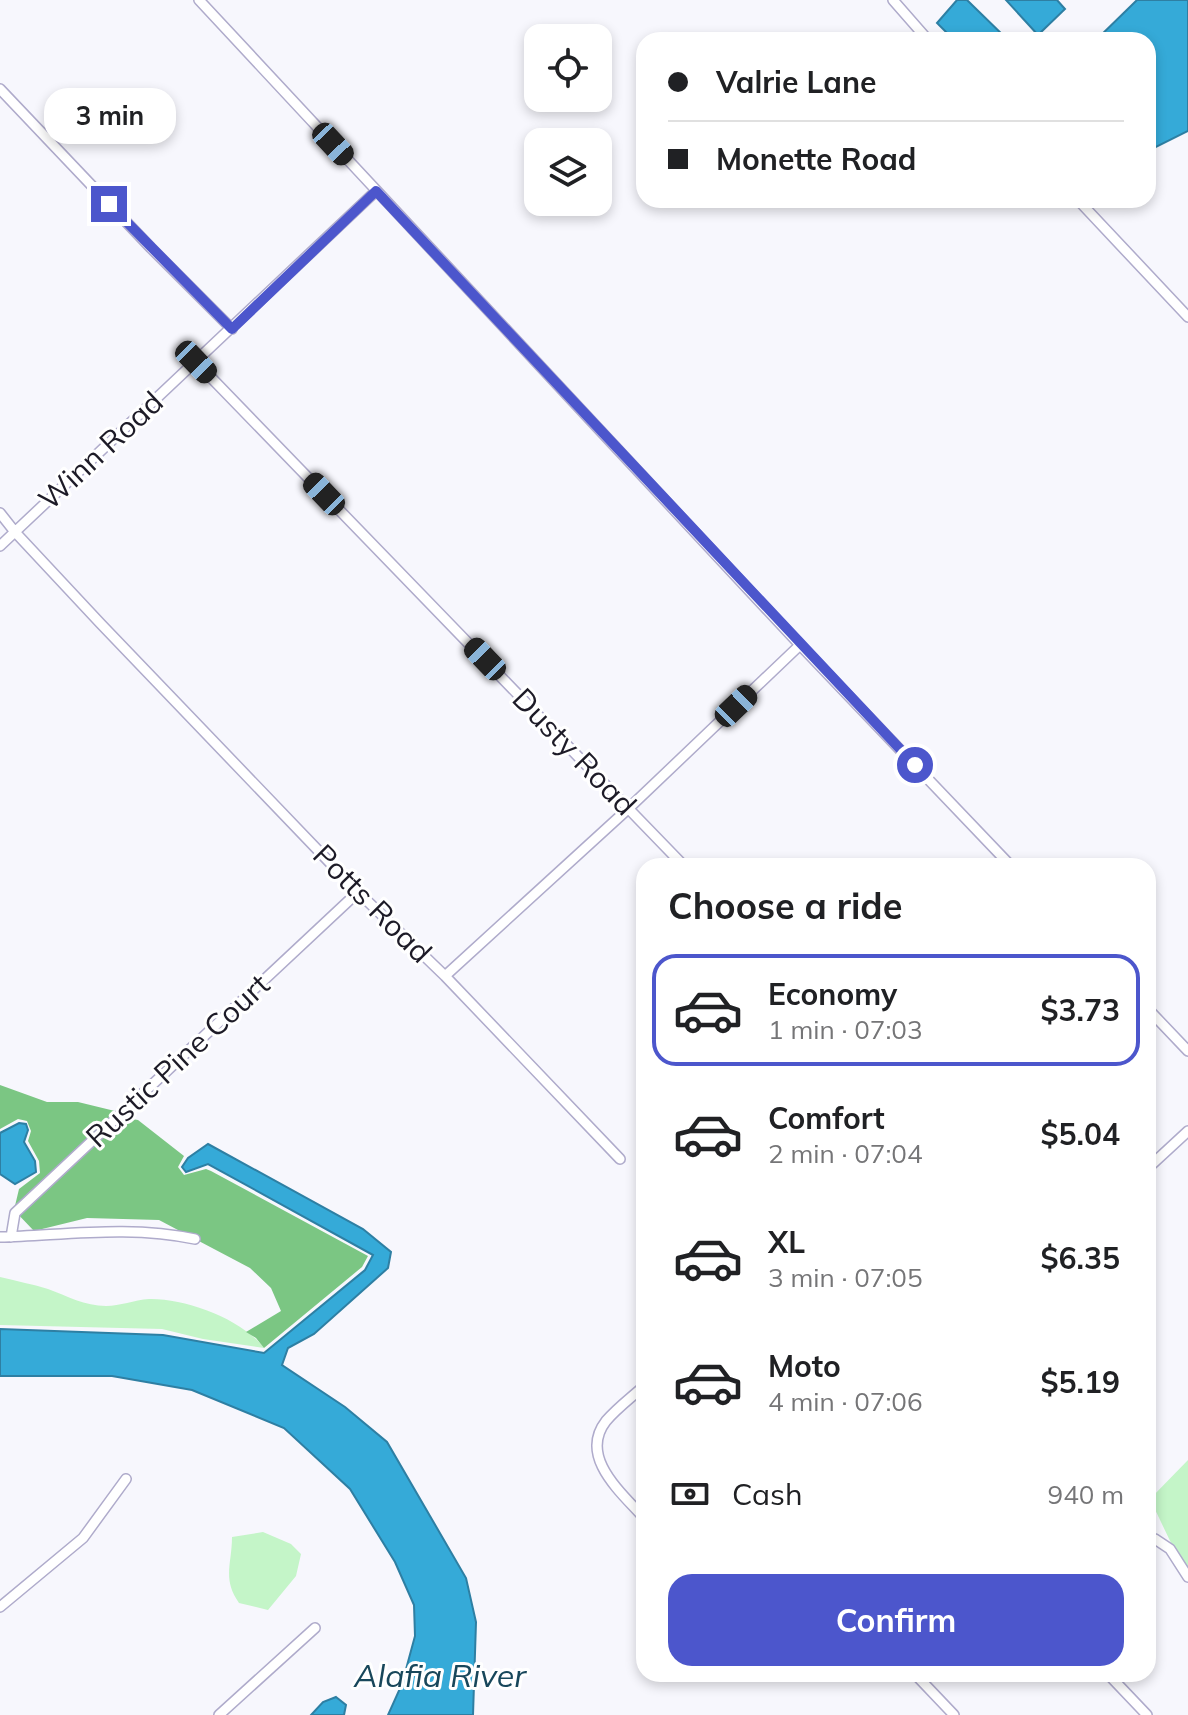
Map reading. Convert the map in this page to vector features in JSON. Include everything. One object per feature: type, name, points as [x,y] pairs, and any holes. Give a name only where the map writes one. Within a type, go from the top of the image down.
[{"type":"street","points":[[199,0],[800,645],[1003,858]]},
{"type":"street","points":[[895,1],[921,32]]},
{"type":"street","points":[[0,89],[232,329]]},
{"type":"street","name":"Winn Road","points":[[0,546],[376,191]]},
{"type":"street","points":[[1086,208],[1188,317]]},
{"type":"street","name":"Dusty Road","points":[[196,362],[676,858]]},
{"type":"street","name":"Potts Road","points":[[0,513],[358,892],[445,976],[629,808],[800,645]]},
{"type":"street","name":"Rustic Pine Court","points":[[5,1237],[15,1213],[358,892]]},
{"type":"street","points":[[445,976],[620,1159]]},
{"type":"street","points":[[1156,1017],[1188,1051]]},
{"type":"street","points":[[1156,1161],[1188,1131]]},
{"type":"street","points":[[5,1237],[129,1230],[195,1239]]},
{"type":"street","points":[[636,1393],[605,1422],[598,1437],[597,1460],[636,1509]]},
{"type":"street","points":[[0,1607],[83,1538],[126,1479]]},
{"type":"street","points":[[1156,1540],[1170,1549],[1188,1577]]},
{"type":"street","points":[[219,1715],[315,1628]]},
{"type":"street","points":[[923,1682],[954,1715]]},
{"type":"street","points":[[1116,1682],[1147,1715]]},
{"type":"green space","points":[[0,1085],[47,1102],[78,1102],[138,1120],[184,1156],[178,1167],[184,1175],[206,1169],[211,1171],[368,1256],[362,1267],[264,1348],[246,1332],[281,1311],[271,1288],[250,1268],[159,1220],[87,1218],[34,1231],[14,1210],[19,1189],[40,1173],[39,1161],[28,1141],[31,1131],[27,1121],[18,1119],[0,1129]]},
{"type":"green space","points":[[0,1277],[98,1306],[149,1299],[195,1306],[242,1328],[264,1348],[162,1329],[0,1325]]},
{"type":"green space","points":[[1188,1460],[1188,1569],[1156,1512],[1156,1493]]},
{"type":"green space","points":[[263,1532],[291,1544],[301,1554],[296,1576],[268,1610],[239,1603],[229,1579],[232,1537]]},
{"type":"water","points":[[957,0],[967,0],[1000,32],[946,32],[937,23]]},
{"type":"water","points":[[1006,0],[1057,0],[1065,9],[1041,32],[1035,32]]},
{"type":"water","points":[[1137,0],[1188,0],[1188,131],[1156,147],[1156,32],[1104,32]]},
{"type":"water","points":[[19,1123],[26,1124],[28,1130],[24,1142],[35,1161],[36,1172],[15,1184],[0,1174],[0,1133]]},
{"type":"water","name":"Alafia River","points":[[208,1144],[363,1229],[391,1252],[388,1268],[314,1334],[288,1348],[282,1365],[345,1407],[387,1442],[466,1578],[476,1622],[473,1715],[388,1715],[402,1684],[415,1636],[414,1605],[395,1562],[350,1489],[284,1428],[192,1390],[112,1376],[0,1376],[0,1329],[163,1335],[264,1353],[365,1270],[373,1255],[208,1164],[186,1172],[182,1167],[188,1158]]},
{"type":"water","points":[[336,1697],[346,1705],[344,1715],[311,1715],[323,1702]]},
{"type":"route","points":[[109,204],[232,329],[376,191],[915,765]]}]
